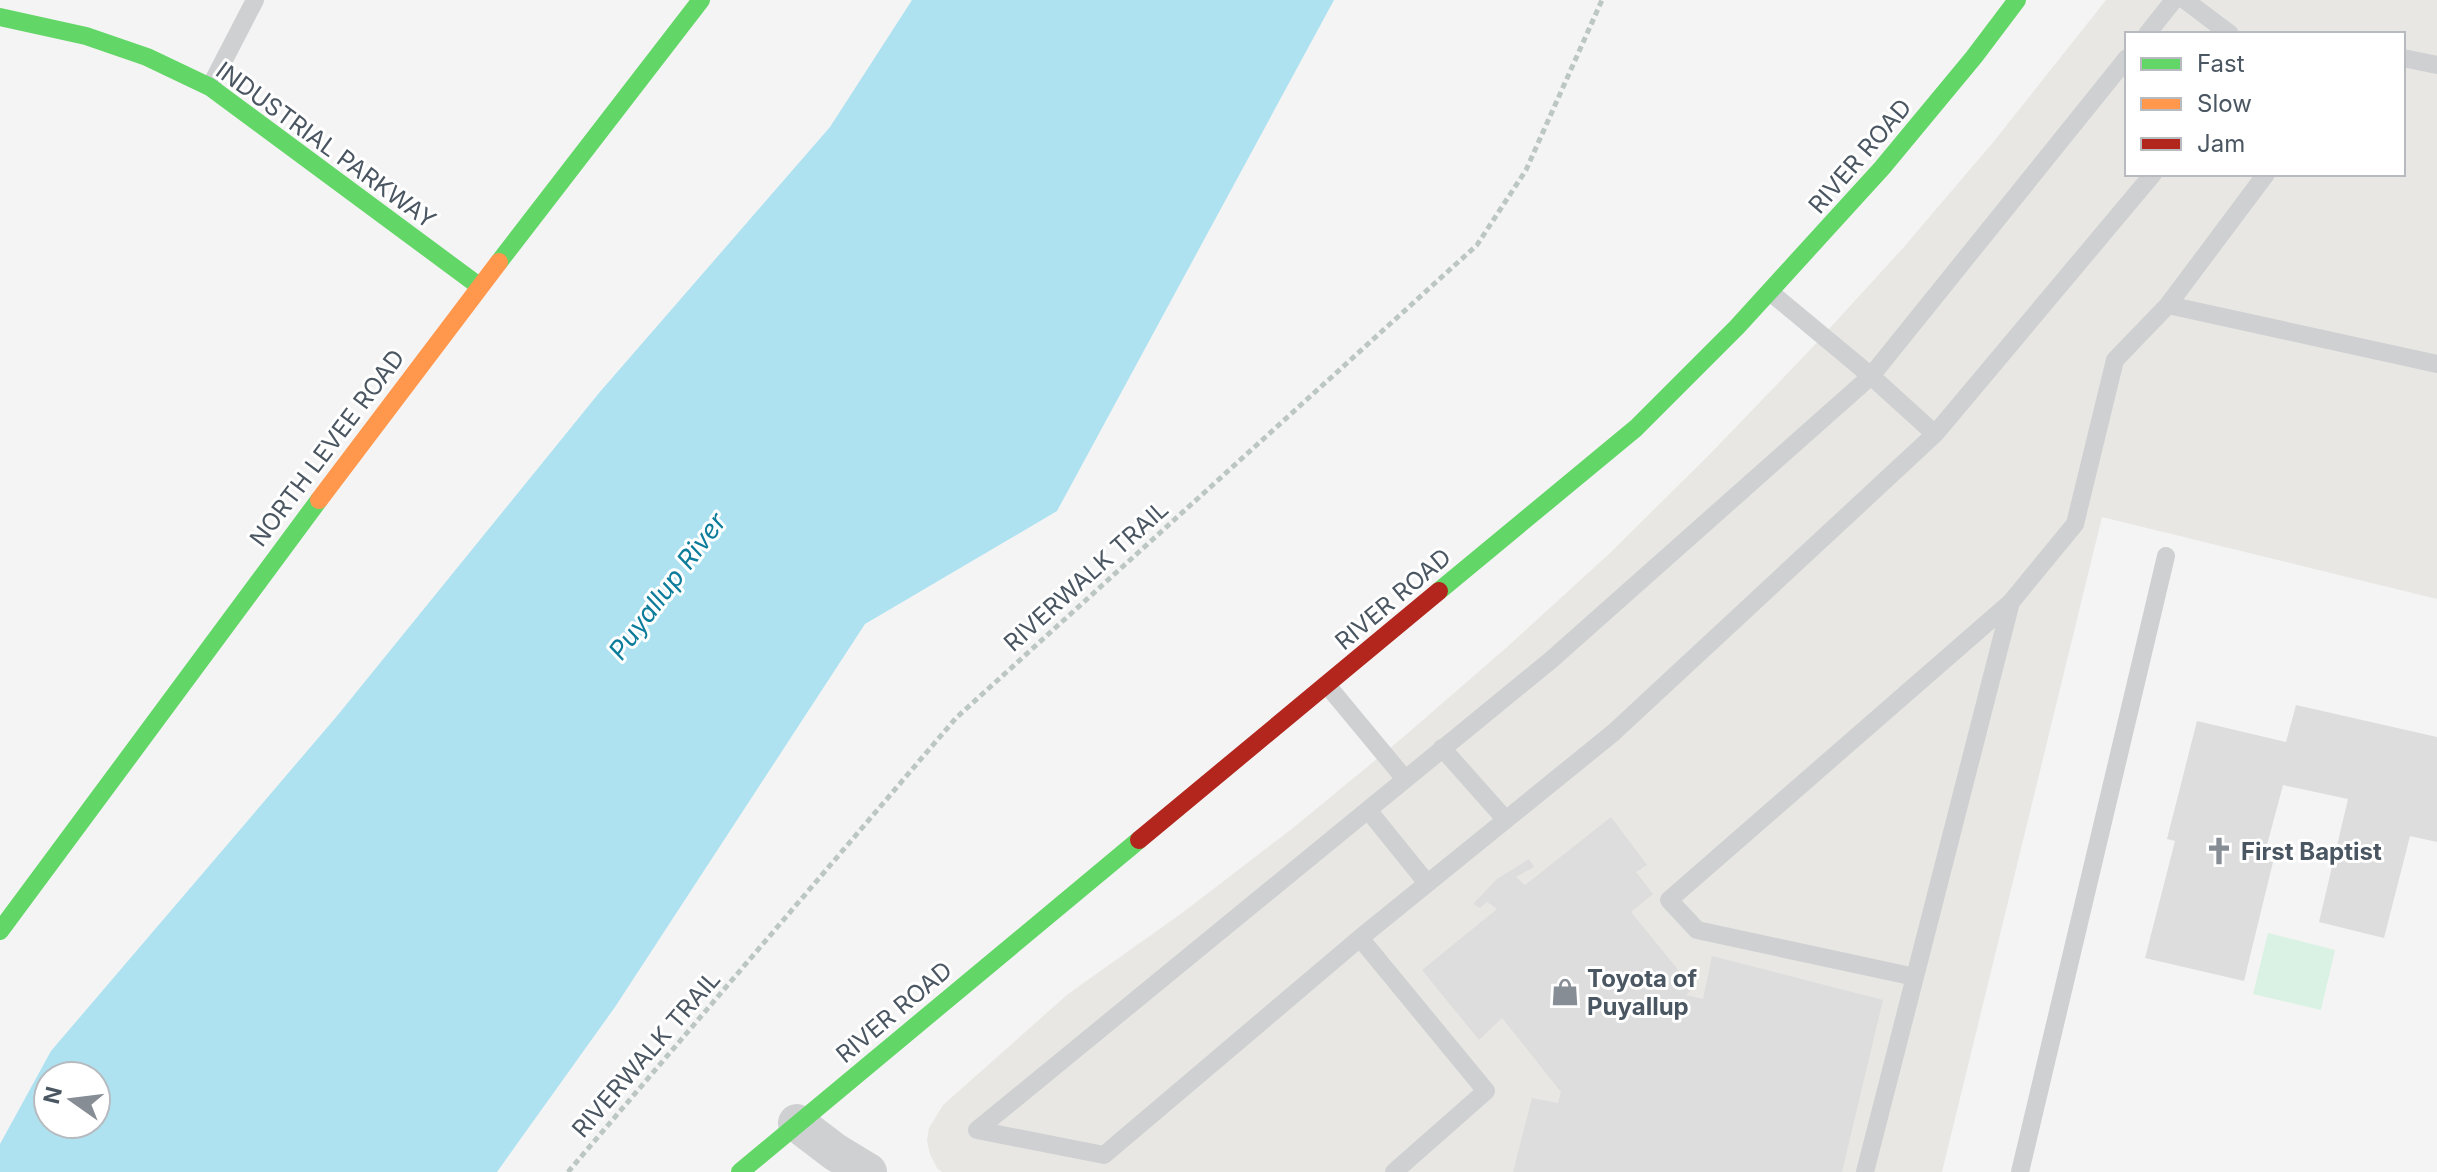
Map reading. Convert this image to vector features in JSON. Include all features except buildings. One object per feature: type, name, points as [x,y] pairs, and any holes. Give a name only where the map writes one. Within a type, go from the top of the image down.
[{"type":"main road","name":"NORTH LEVEE ROAD","points":[[0,931],[168,700],[479,286],[701,0]]},
{"type":"main road","name":"RIVER ROAD","points":[[740,1172],[1636,428],[1706,361],[1849,207],[1922,122],[2017,0]]},
{"type":"main road","name":"INDUSTRIAL PARKWAY","points":[[0,17],[86,36],[147,57],[210,87],[479,286]]},
{"type":"street","points":[[797,1123],[868,1172]]},
{"type":"lane","points":[[210,87],[255,0]]},
{"type":"lane","points":[[2149,32],[2174,0]]},
{"type":"lane","points":[[2185,0],[2227,32]]},
{"type":"lane","points":[[2405,58],[2437,65]]},
{"type":"lane","points":[[2125,60],[1871,376],[1551,660],[977,1130],[1104,1155],[1360,938],[1613,733],[1935,434],[2151,176]]},
{"type":"lane","points":[[1915,977],[1697,930],[1669,900],[2011,602],[2075,524],[2115,360],[2168,305],[2265,176]]},
{"type":"lane","points":[[1770,292],[1935,434]]},
{"type":"lane","points":[[2168,305],[2437,364]]},
{"type":"lane","points":[[2020,1172],[2166,556]]},
{"type":"lane","points":[[1865,1172],[2011,602]]},
{"type":"lane","points":[[1327,685],[1405,779]]},
{"type":"lane","points":[[1442,748],[1506,820]]},
{"type":"lane","points":[[1368,810],[1427,883]]},
{"type":"lane","points":[[1360,938],[1486,1091],[1394,1172]]},
{"type":"path","name":"RIVERWALK TRAIL","points":[[568,1172],[956,718],[1477,245],[1526,170],[1602,0]]},
{"type":"shaded area","points":[[2106,0],[2437,0],[2437,599],[2102,517],[1942,1172],[942,1172],[937,1168],[927,1141],[929,1128],[943,1105],[1068,994],[1182,913],[1293,828],[1506,648],[1610,553],[1710,454],[1903,248],[1995,140]]},
{"type":"green space","points":[[2268,933],[2335,950],[2321,1010],[2253,994]]},
{"type":"water","name":"Puyallup River","points":[[912,0],[1334,0],[1057,511],[865,624],[615,1007],[497,1172],[0,1172],[0,1144],[32,1086],[32,1140],[112,1140],[112,1060],[46,1060],[51,1051],[337,716],[599,393],[830,127]]},
{"type":"traffic: fast","points":[[499,262],[701,0]]},
{"type":"traffic: fast","points":[[1439,591],[1636,428],[1737,327],[1882,168],[2017,0]]},
{"type":"traffic: fast","points":[[0,17],[86,36],[147,57],[210,87],[479,286]]},
{"type":"traffic: fast","points":[[0,931],[319,500]]},
{"type":"traffic: fast","points":[[740,1172],[1139,840]]},
{"type":"traffic: slow","points":[[319,500],[499,262]]},
{"type":"traffic: jam","points":[[1139,840],[1439,591]]},
{"type":"place","name":"First Baptist","points":[[2219,851]]},
{"type":"place","name":"Toyota of Puyallup","points":[[1565,992]]}]
